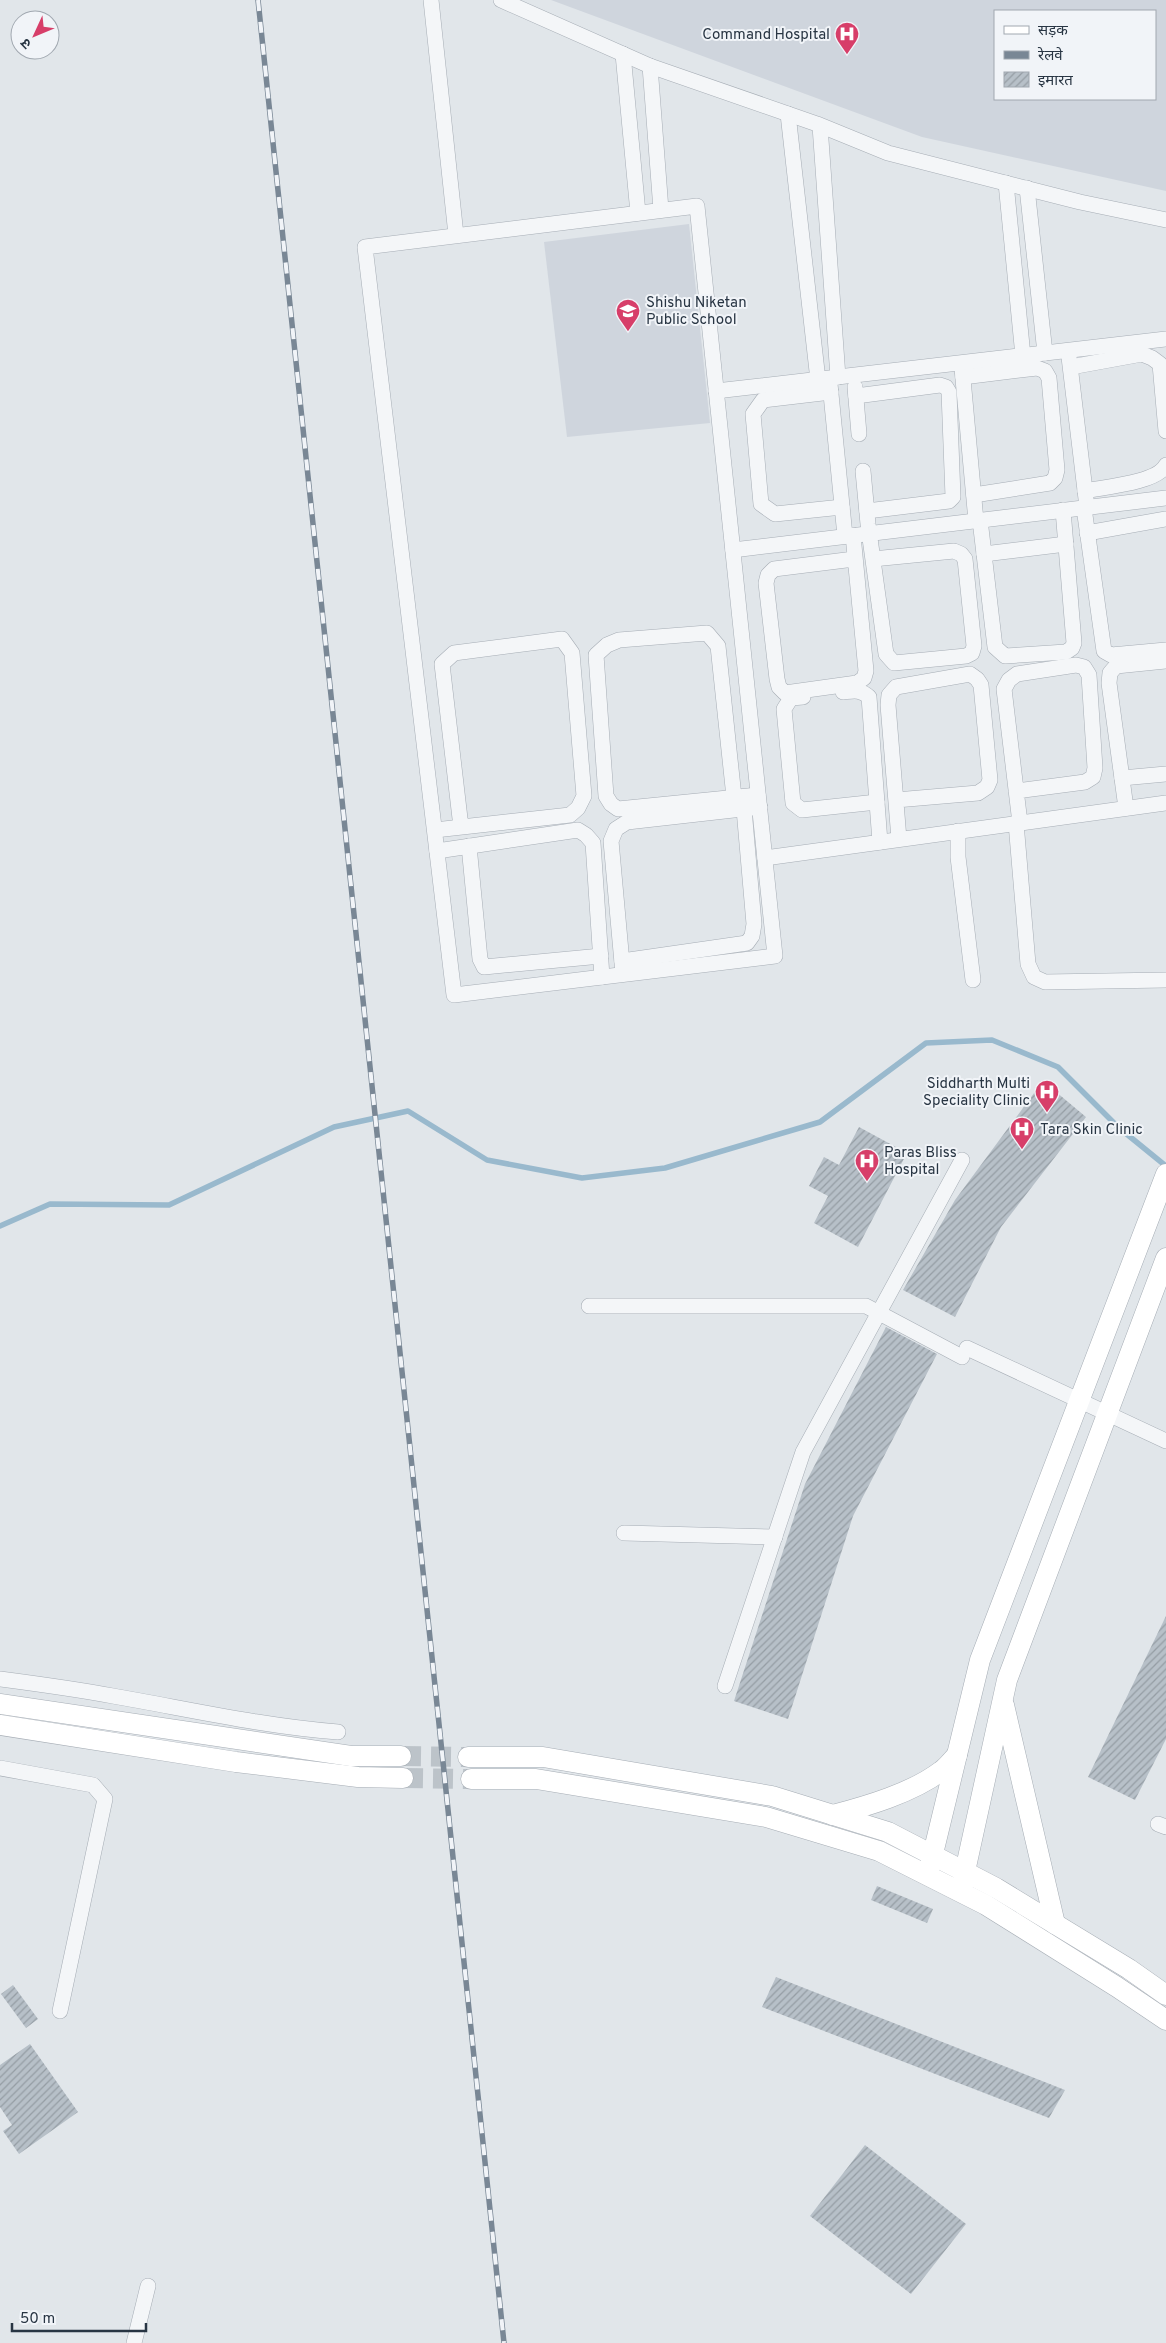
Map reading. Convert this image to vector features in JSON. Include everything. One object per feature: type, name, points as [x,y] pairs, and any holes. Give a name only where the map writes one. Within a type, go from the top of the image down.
[{"type":"street","points":[[431,0],[456,236]]},
{"type":"street","points":[[501,0],[650,66],[788,114],[888,153],[1006,183],[1166,220]]},
{"type":"street","points":[[623,54],[638,213]]},
{"type":"street","points":[[650,66],[662,210]]},
{"type":"street","points":[[788,114],[829,382],[842,507],[854,559],[866,671],[864,678],[857,683],[785,693],[779,687],[776,679],[766,583],[768,575],[774,569],[854,559]]},
{"type":"street","points":[[820,126],[829,382]]},
{"type":"street","points":[[1006,183],[1023,356]]},
{"type":"street","points":[[1027,188],[1045,353]]},
{"type":"street","points":[[622,968],[775,956],[697,206],[365,246],[454,995],[602,977],[622,968],[747,943],[752,936],[754,924],[744,809]]},
{"type":"street","points":[[962,370],[1023,356],[1069,349],[1166,339]]},
{"type":"street","points":[[1069,349],[1085,491],[1087,533],[1105,653],[1111,655],[1166,650]]},
{"type":"street","points":[[1071,367],[1142,354],[1152,358],[1160,364],[1166,431]]},
{"type":"street","points":[[842,507],[775,514],[761,504],[753,414],[763,400],[854,375],[1037,368],[1045,371],[1050,378],[1057,470],[1055,478],[1050,483],[974,495]]},
{"type":"street","points":[[962,370],[974,495],[984,554],[994,646],[1004,656],[1066,652],[1072,648],[1074,642],[1063,510]]},
{"type":"street","points":[[854,375],[859,434]]},
{"type":"street","points":[[716,391],[829,382]]},
{"type":"street","points":[[856,396],[940,385],[946,387],[949,392],[953,497],[949,501],[867,511]]},
{"type":"street","points":[[1085,491],[1145,479],[1166,466]]},
{"type":"street","points":[[863,471],[869,534],[886,654],[894,663],[966,656],[972,653],[974,646],[965,559],[961,554],[954,551],[873,559]]},
{"type":"street","points":[[733,550],[1166,498]]},
{"type":"street","points":[[1087,533],[1166,519]]},
{"type":"street","points":[[984,554],[1066,544]]},
{"type":"street","points":[[734,797],[718,646],[713,638],[708,633],[619,640],[607,645],[596,656],[606,796],[611,804],[618,809],[734,797],[759,801]]},
{"type":"street","points":[[435,830],[570,815],[578,808],[584,796],[572,653],[562,639],[454,653],[442,664],[461,827]]},
{"type":"street","points":[[1126,808],[1109,683],[1110,673],[1116,666],[1166,661]]},
{"type":"street","points":[[1016,792],[1084,782],[1093,776],[1095,768],[1089,684],[1088,675],[1084,667],[1076,665],[1017,674],[1004,689],[1016,792],[1028,964],[1034,977],[1045,982],[1166,980]]},
{"type":"street","points":[[896,800],[978,793],[987,787],[990,780],[981,685],[970,674],[896,687],[889,695],[896,800],[899,839]]},
{"type":"street","points":[[877,802],[802,810],[793,803],[784,709],[791,698],[858,691],[869,697],[877,802],[880,842]]},
{"type":"street","points":[[1122,778],[1166,774]]},
{"type":"street","points":[[622,968],[611,841],[616,829],[628,822],[744,809],[759,801]]},
{"type":"street","points":[[765,858],[1166,803]]},
{"type":"street","points":[[437,851],[578,830],[586,835],[593,843],[602,977]]},
{"type":"street","points":[[958,831],[958,857],[972,980]]},
{"type":"street","points":[[469,846],[480,959],[484,967],[601,956]]},
{"type":"street","points":[[725,1686],[803,1452],[962,1160]]},
{"type":"street","points":[[928,1876],[980,1660],[1166,1174]]},
{"type":"street","points":[[961,1892],[1006,1680],[1166,1258]]},
{"type":"street","points":[[589,1306],[866,1306],[964,1353],[1080,1400],[1166,1441]]},
{"type":"street","points":[[624,1533],[775,1537]]},
{"type":"street","points":[[0,1678],[112,1696],[233,1719],[293,1728],[338,1732]]},
{"type":"street","points":[[1002,1698],[1056,1924]]},
{"type":"street","points":[[0,1704],[351,1756],[401,1756]]},
{"type":"street","points":[[0,1725],[246,1763],[358,1778],[403,1778]]},
{"type":"street","points":[[833,1815],[859,1808],[917,1784],[941,1771],[957,1755]]},
{"type":"street","points":[[468,1757],[543,1757],[772,1796],[888,1832],[996,1888],[1129,1969],[1166,1994]]},
{"type":"street","points":[[0,1768],[93,1785],[105,1799],[60,2011]]},
{"type":"street","points":[[470,1779],[536,1780],[766,1817],[879,1851],[986,1906],[1109,1982],[1166,2020]]},
{"type":"street","points":[[134,2343],[148,2286]]},
{"type":"shaded area","name":"Command Hospital","points":[[551,0],[1166,0],[1166,191],[922,137]]},
{"type":"shaded area","name":"Shishu Niketan Public School","points":[[689,224],[710,423],[567,437],[544,242]]},
{"type":"building","points":[[1043,1081],[1086,1117],[1001,1227],[955,1317],[903,1290],[955,1200]]},
{"type":"building","points":[[859,1127],[907,1153],[858,1247],[814,1223],[828,1196],[809,1186],[824,1157],[839,1165]]},
{"type":"building","points":[[886,1327],[937,1354],[853,1516],[788,1719],[734,1701],[805,1484]]},
{"type":"building","points":[[1166,1616],[1166,1739],[1135,1800],[1088,1777]]},
{"type":"building","points":[[877,1886],[933,1909],[927,1923],[871,1900]]},
{"type":"building","points":[[776,1977],[1065,2090],[1049,2118],[762,2007]]},
{"type":"building","points":[[13,1985],[38,2019],[26,2028],[1,1994]]},
{"type":"building","points":[[30,2044],[78,2112],[19,2154],[3,2131],[12,2125],[0,2107],[0,2065]]},
{"type":"building","points":[[865,2145],[966,2224],[911,2294],[810,2216]]},
{"type":"waterway","points":[[0,1226],[50,1204],[169,1205],[334,1127],[408,1111],[487,1160],[582,1178],[665,1168],[820,1122],[926,1043],[992,1040],[1058,1067],[1118,1127],[1166,1166]]},
{"type":"tunnel","points":[[401,1756],[468,1757]]},
{"type":"tunnel","points":[[403,1778],[471,1779]]},
{"type":"railway","points":[[258,0],[504,2343]]},
{"type":"place","name":"Command Hospital","points":[[847,55]]},
{"type":"place","name":"Shishu Niketan Public School","points":[[628,332]]},
{"type":"place","name":"Siddharth Multi Speciality Clinic","points":[[1047,1113]]},
{"type":"place","name":"Tara Skin Clinic","points":[[1022,1150]]},
{"type":"place","name":"Paras Bliss Hospital","points":[[867,1182]]}]
